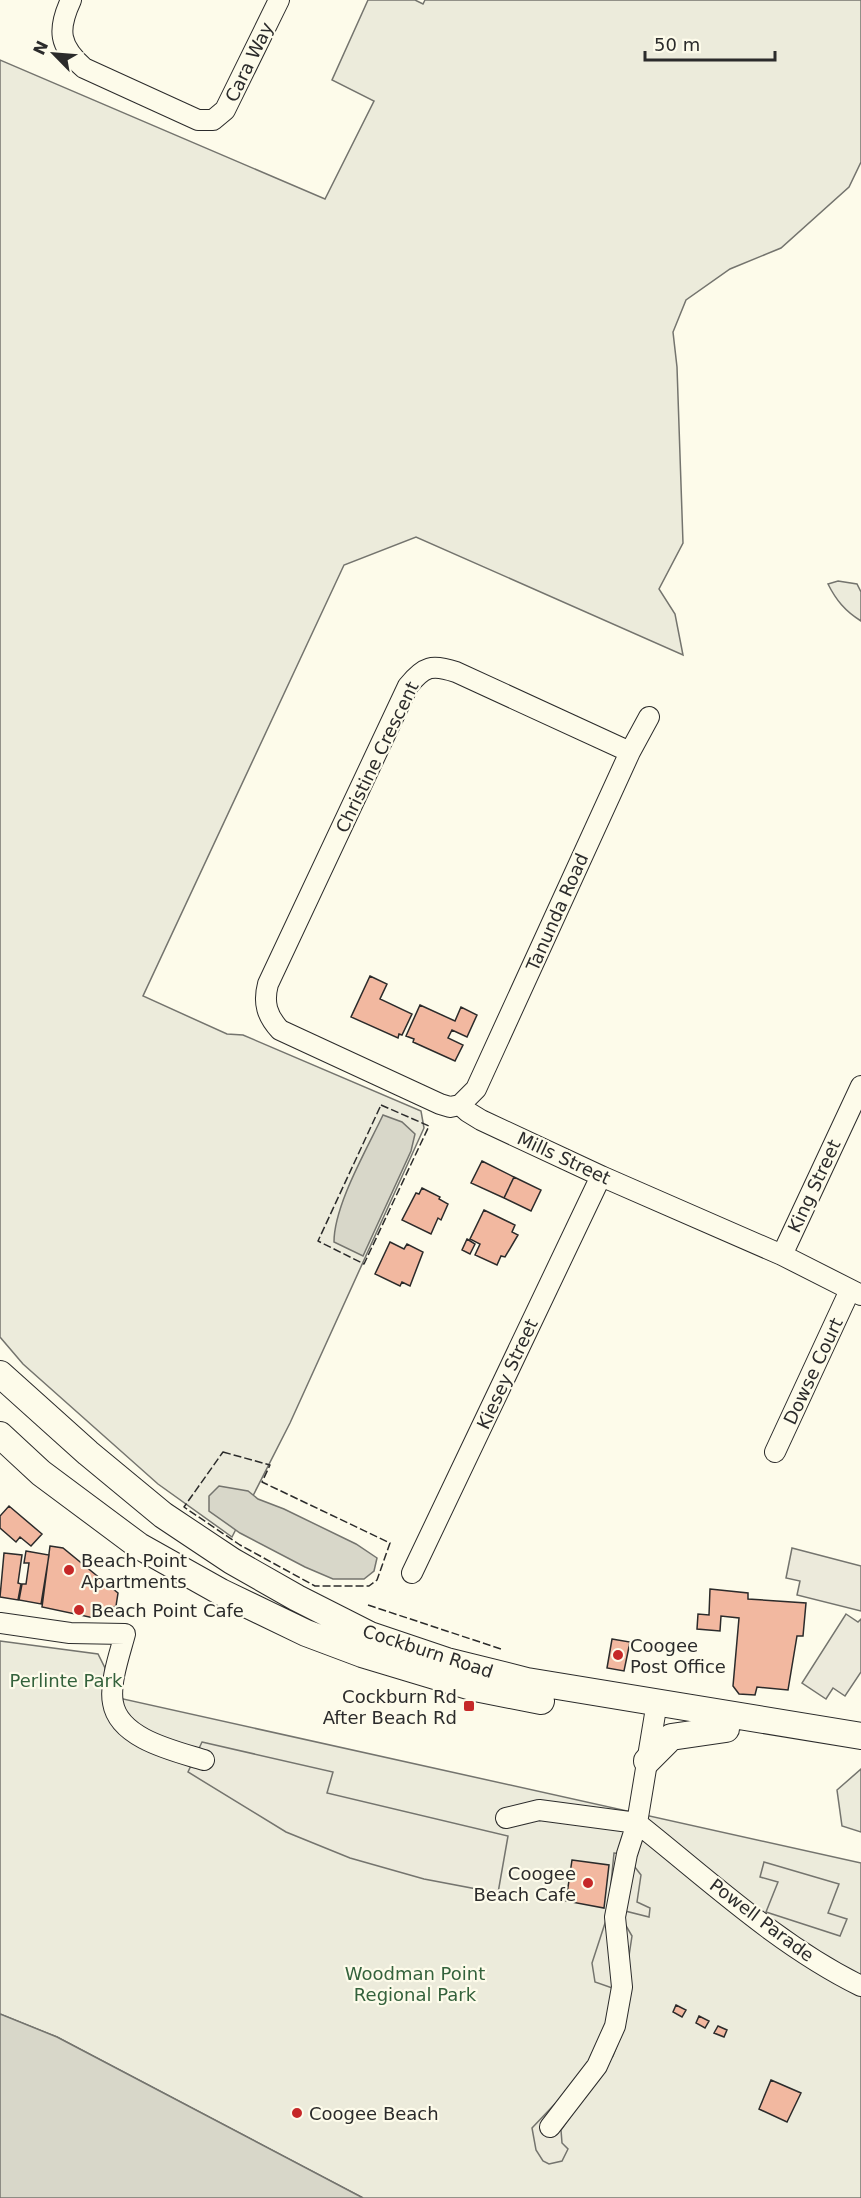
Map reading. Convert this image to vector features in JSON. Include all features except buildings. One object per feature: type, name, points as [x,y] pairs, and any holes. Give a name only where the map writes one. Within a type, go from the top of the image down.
[{"type":"main road","name":"Cockburn Road","points":[[0,1374],[88,1453],[163,1515],[232,1561],[297,1598],[370,1635],[447,1661],[656,1710],[726,1729],[861,1751]]},
{"type":"main road","name":"Cockburn Road","points":[[0,1435],[41,1473],[139,1546],[221,1592],[306,1632],[362,1654],[475,1688],[549,1703],[656,1710],[861,1736]]},
{"type":"main road","points":[[647,1761],[671,1737],[726,1729]]},
{"type":"street","name":"Cara Way","points":[[71,0],[64,15],[62,30],[64,45],[72,58],[84,68],[198,120],[213,120],[225,110],[279,0]]},
{"type":"street","name":"Christine Crescent","points":[[271,1020],[265,998],[268,984],[408,686],[417,675],[429,667],[442,667],[456,672],[630,752]]},
{"type":"street","name":"Tanunda Road","points":[[460,1105],[476,1089],[630,752],[649,717]]},
{"type":"street","name":"Mills Street","points":[[271,1020],[280,1030],[440,1104],[450,1107],[460,1105],[481,1120],[601,1176],[782,1255],[856,1293]]},
{"type":"street","name":"King Street","points":[[782,1255],[861,1086]]},
{"type":"street","name":"Kiesey Street","points":[[412,1573],[601,1176]]},
{"type":"street","name":"Dowse Court","points":[[775,1452],[856,1293]]},
{"type":"street","points":[[0,1623],[70,1632],[125,1634],[114,1680],[112,1703],[117,1714],[131,1733],[204,1760]]},
{"type":"street","points":[[550,2127],[597,2066],[615,2026],[622,1987],[615,1917],[627,1854],[638,1823],[656,1710]]},
{"type":"street","points":[[506,1818],[539,1810],[638,1823]]},
{"type":"street","name":"Powell Parade","points":[[638,1823],[781,1938],[837,1974],[861,1986]]},
{"type":"green space","points":[[368,0],[415,0],[423,4],[425,0],[861,0],[861,162],[849,187],[781,248],[730,269],[686,300],[673,332],[677,367],[683,543],[659,589],[675,614],[683,655],[416,537],[344,565],[143,996],[227,1034],[243,1035],[421,1111],[424,1128],[290,1423],[232,1537],[158,1484],[23,1364],[0,1337],[0,60],[325,199],[374,101],[332,80]]},
{"type":"green space","points":[[838,581],[857,584],[861,592],[861,621],[850,613],[834,595],[828,584]]},
{"type":"green space","name":"Woodman Point Regional Park","points":[[0,1641],[98,1654],[105,1668],[105,1695],[861,1863],[861,2198],[363,2198],[57,2037],[0,2014]]},
{"type":"green space","points":[[861,1769],[861,1832],[842,1826],[837,1790]]},
{"type":"shaded area","points":[[383,1115],[402,1122],[415,1134],[411,1151],[363,1256],[334,1242],[335,1227],[352,1177]]},
{"type":"shaded area","points":[[219,1486],[248,1491],[258,1499],[356,1544],[377,1558],[374,1571],[364,1579],[333,1579],[240,1533],[209,1511],[209,1496]]},
{"type":"shaded area","points":[[792,1548],[861,1566],[861,1611],[797,1595],[800,1581],[786,1578]]},
{"type":"shaded area","points":[[846,1614],[858,1622],[861,1619],[861,1672],[845,1696],[833,1688],[826,1699],[802,1683]]},
{"type":"shaded area","points":[[202,1742],[333,1772],[327,1793],[508,1836],[498,1893],[424,1879],[350,1858],[286,1832],[188,1772]]},
{"type":"shaded area","points":[[614,1853],[631,1855],[631,1862],[641,1875],[637,1902],[650,1908],[649,1917],[625,1911],[622,1919],[632,1936],[627,1969],[624,2027],[613,2056],[561,2130],[562,2143],[568,2149],[562,2161],[549,2164],[543,2161],[536,2150],[532,2128],[591,2066],[618,1990],[595,1982],[592,1963],[608,1914]]},
{"type":"shaded area","points":[[764,1862],[839,1884],[828,1913],[847,1919],[840,1936],[766,1912],[778,1882],[760,1877]]},
{"type":"shaded area","points":[[0,2014],[57,2037],[363,2198],[0,2198]]},
{"type":"fence","points":[[381,1105],[429,1126],[364,1264],[318,1241],[381,1105]]},
{"type":"fence","points":[[223,1452],[270,1465],[262,1482],[390,1543],[377,1580],[369,1586],[315,1586],[240,1545],[184,1507],[223,1452]]},
{"type":"fence","points":[[368,1605],[501,1649]]},
{"type":"place","name":"Beach Point Apartments","points":[[69,1570]]},
{"type":"place","name":"Beach Point Cafe","points":[[79,1610]]},
{"type":"place","name":"Coogee Post Office","points":[[618,1655]]},
{"type":"place","name":"Cockburn Rd After Beach Rd","points":[[469,1706]]},
{"type":"place","name":"Coogee Beach Cafe","points":[[588,1883]]},
{"type":"place","name":"Coogee Beach","points":[[297,2113]]},
{"type":"park label","name":"Perlinte Park","points":[[66,1680]]}]
